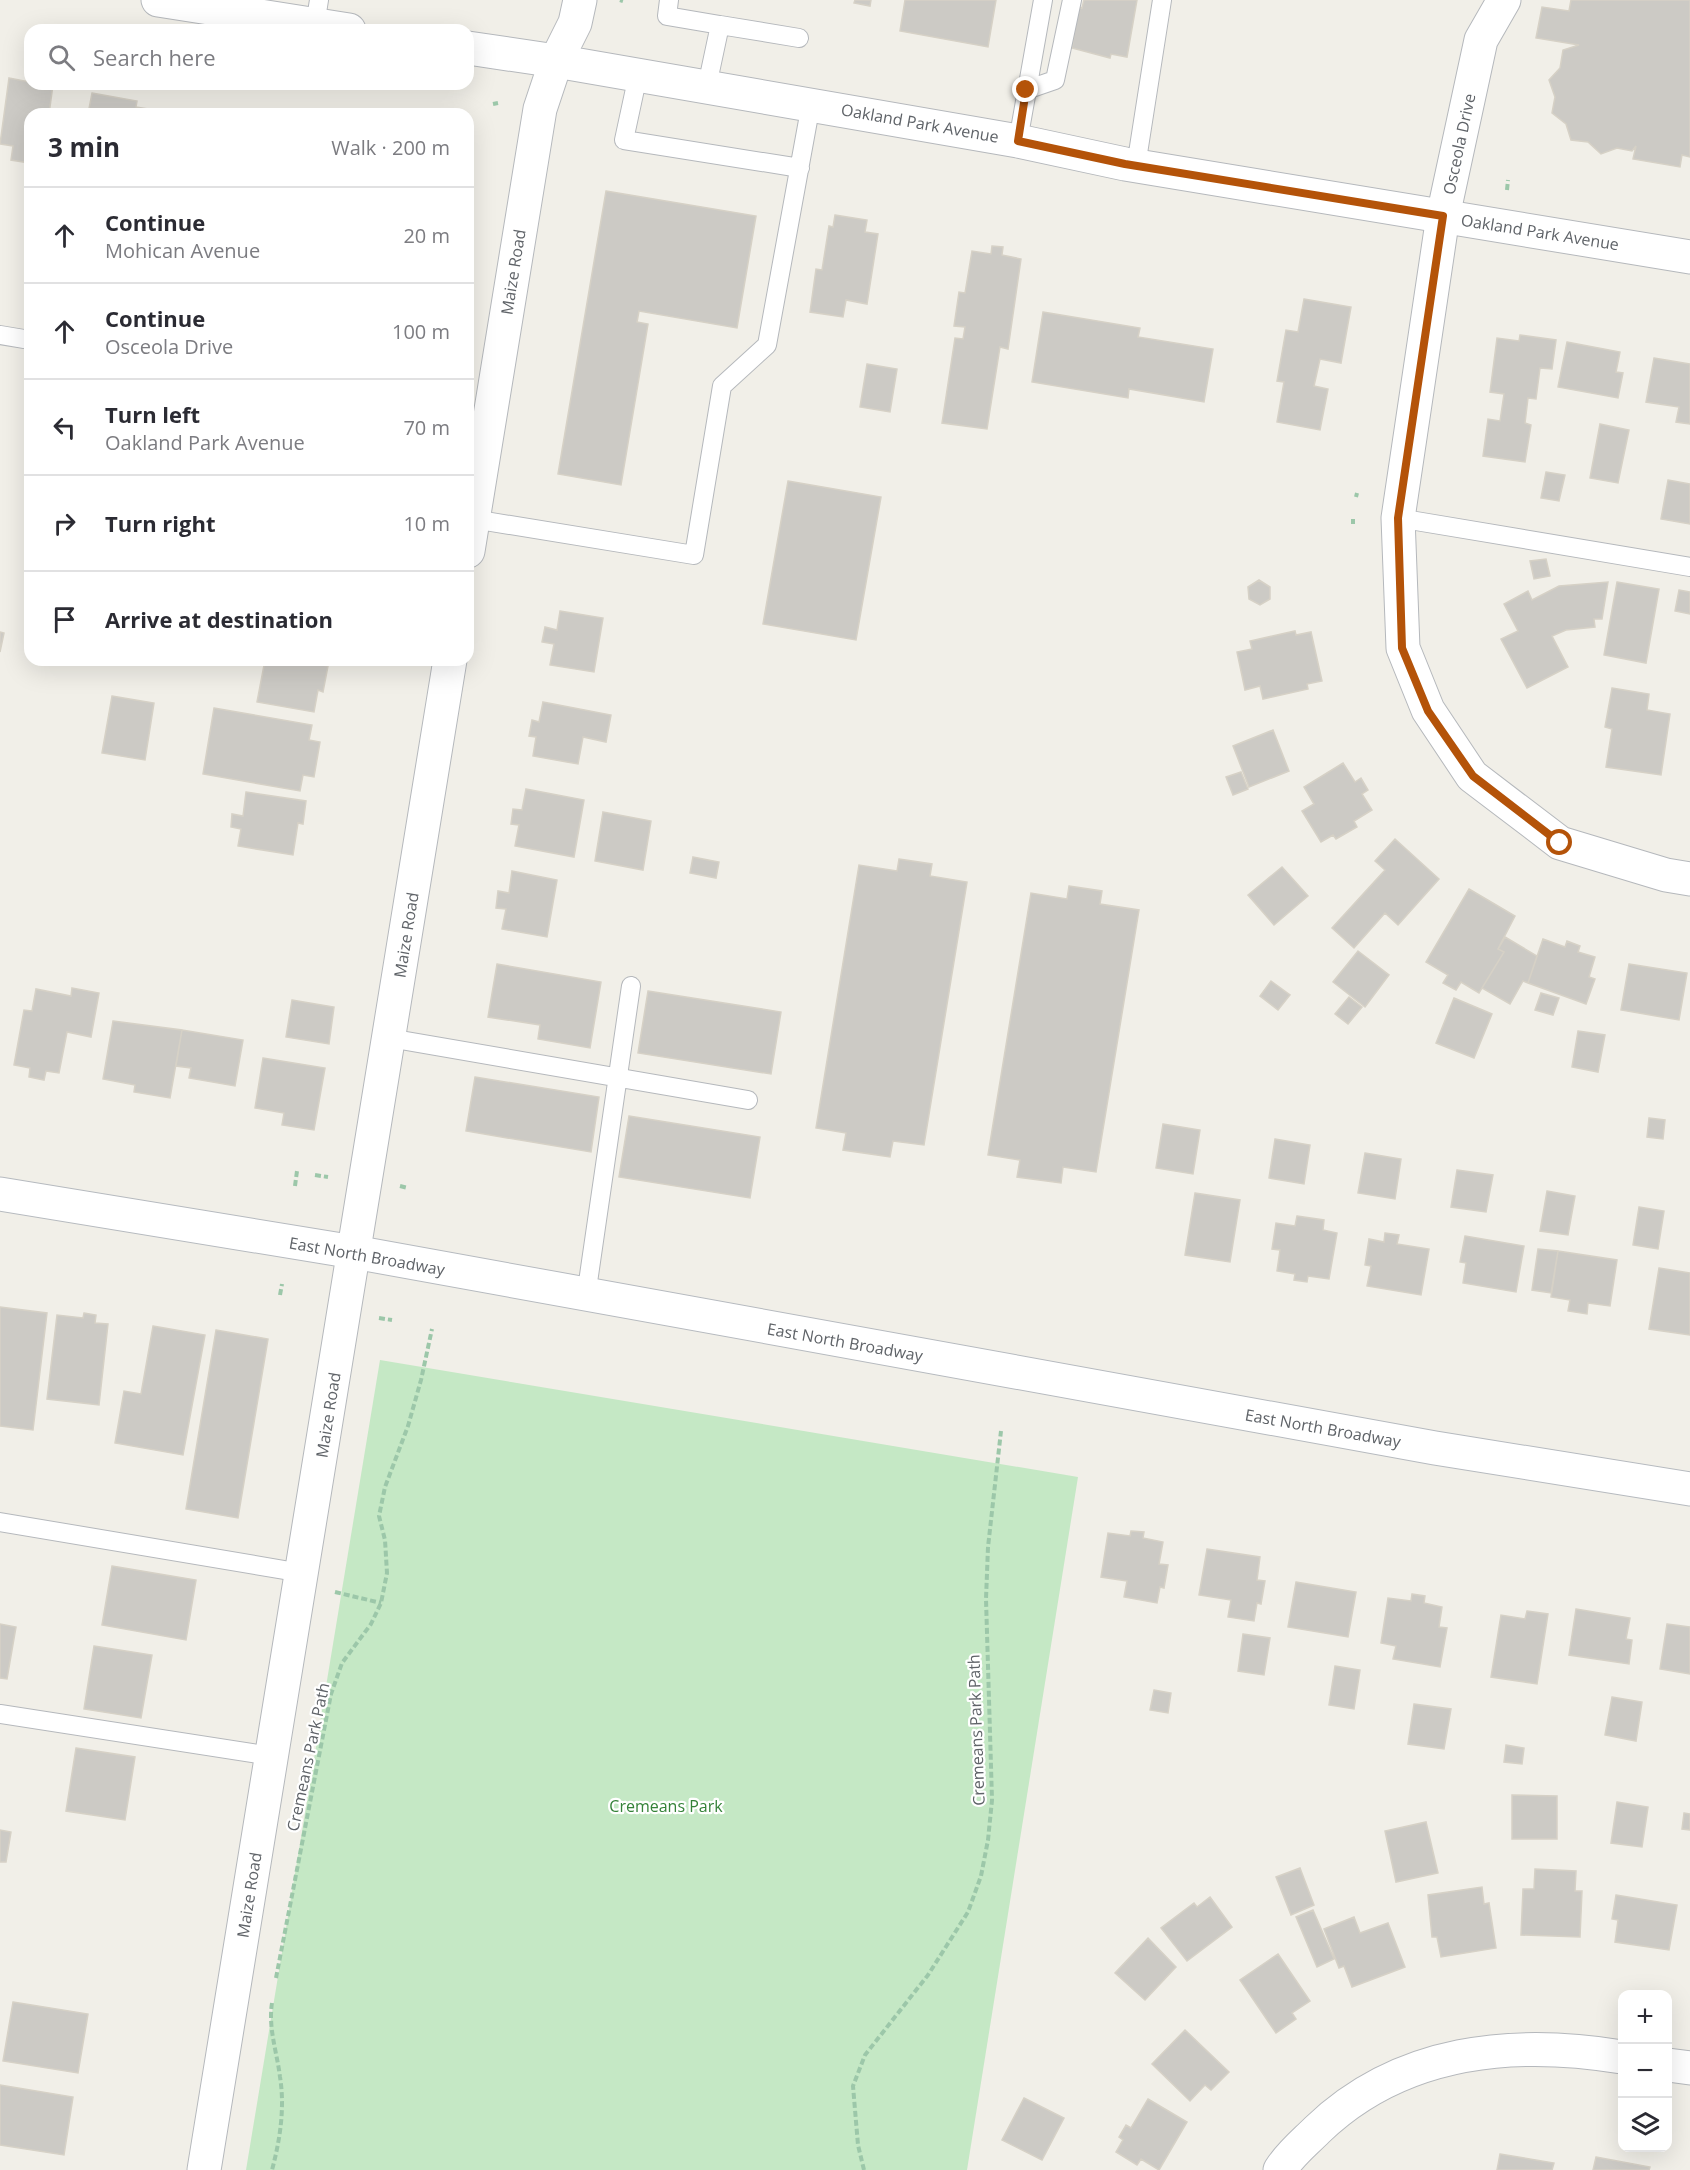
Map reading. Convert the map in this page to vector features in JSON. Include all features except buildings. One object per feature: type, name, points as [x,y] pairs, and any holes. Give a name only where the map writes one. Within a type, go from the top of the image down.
[{"type":"street","points":[[158,0],[317,12],[338,24]]},
{"type":"street","name":"Maize Road","points":[[474,502],[479,419],[540,109],[556,61],[575,23],[580,0]]},
{"type":"street","name":"Osceola Drive","points":[[1504,0],[1481,40],[1443,216],[1398,518],[1402,648],[1428,711],[1473,776],[1560,843],[1666,875],[1690,879]]},
{"type":"street","name":"Oakland Park Avenue","points":[[474,49],[811,104],[1018,141],[1136,166],[1690,257]]},
{"type":"street","name":"Maize Road","points":[[204,2170],[449,666]]},
{"type":"street","name":"East North Broadway","points":[[0,1194],[354,1252],[586,1296],[1435,1448],[1690,1490]]},
{"type":"street","points":[[1280,2170],[1288,2158],[1341,2107],[1392,2076],[1457,2057],[1520,2049],[1575,2049],[1618,2056]]},
{"type":"street","points":[[1672,2066],[1690,2068]]},
{"type":"lane","points":[[669,0],[667,16],[799,38]]},
{"type":"lane","points":[[1018,141],[1043,0]]},
{"type":"lane","points":[[1026,90],[1055,80],[1072,0]]},
{"type":"lane","points":[[1153,0],[1148,41],[1155,51]]},
{"type":"lane","points":[[1136,166],[1162,0]]},
{"type":"lane","points":[[707,86],[720,25]]},
{"type":"lane","points":[[638,75],[624,140],[800,168]]},
{"type":"lane","points":[[474,519],[694,555],[722,386],[767,345],[811,104]]},
{"type":"lane","points":[[0,335],[24,339]]},
{"type":"lane","points":[[1398,518],[1690,567]]},
{"type":"lane","points":[[586,1296],[631,986]]},
{"type":"lane","points":[[389,1038],[748,1100]]},
{"type":"lane","points":[[0,1522],[301,1578]]},
{"type":"lane","points":[[0,1714],[271,1756]]},
{"type":"path","points":[[1507,190],[1508,180]]},
{"type":"path","points":[[295,1186],[297,1171]]},
{"type":"path","points":[[315,1175],[328,1177]]},
{"type":"path","points":[[280,1295],[282,1284]]},
{"type":"path","name":"Cremeans Park Path","points":[[274,1983],[331,1694],[342,1663],[371,1624],[381,1604],[387,1573],[385,1539],[379,1516],[385,1487],[418,1392],[432,1329]]},
{"type":"path","name":"Cremeans Park Path","points":[[864,2170],[858,2145],[853,2086],[864,2055],[928,1974],[968,1912],[981,1876],[988,1840],[992,1800],[986,1599],[988,1547],[1001,1431]]},
{"type":"path","points":[[301,1578],[381,1604]]},
{"type":"path","points":[[272,2170],[279,2143],[281,2114],[281,2079],[270,2018],[273,1995]]},
{"type":"green space","name":"Cremeans Park","points":[[380,1360],[1078,1477],[967,2170],[246,2170]]},
{"type":"route","points":[[1026,90],[1018,141],[1125,164],[1443,216],[1398,518],[1402,648],[1428,711],[1473,776],[1560,843]]}]
